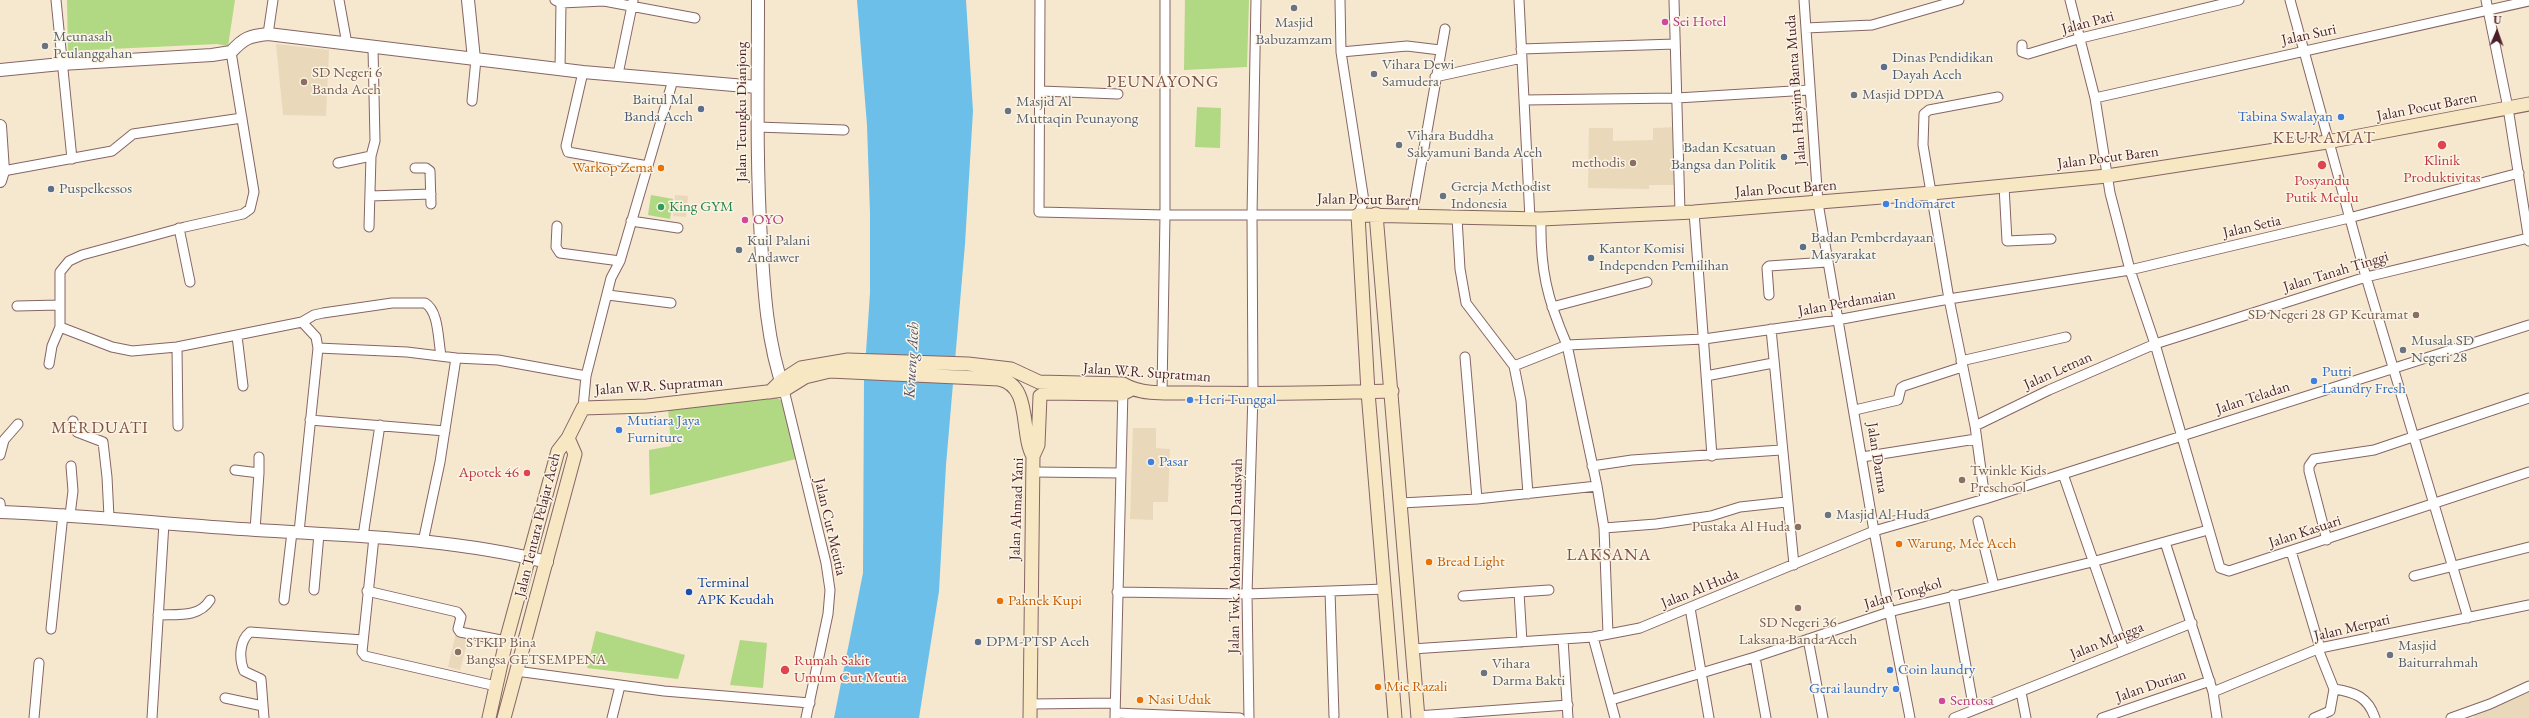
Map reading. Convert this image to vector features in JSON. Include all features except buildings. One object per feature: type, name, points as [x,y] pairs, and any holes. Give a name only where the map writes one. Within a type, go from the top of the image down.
[{"type":"main road","name":"Jalan Pocut Baren","points":[[1358,215],[1376,214],[1458,218],[1536,219],[1694,212],[1932,193],[2107,176],[2327,142],[2529,104]]},
{"type":"main road","points":[[1376,214],[1392,391],[1418,717]]},
{"type":"main road","points":[[1358,215],[1368,392],[1395,718]]},
{"type":"main road","name":"Jalan W.R. Supratman","points":[[782,386],[801,368],[848,366],[968,370],[1011,369],[1039,382],[1162,392],[1253,394],[1392,391]]},
{"type":"main road","name":"Jalan W.R. Supratman","points":[[568,438],[583,408],[647,406],[770,392],[805,377],[848,366]]},
{"type":"main road","points":[[968,370],[1003,380],[1016,388],[1024,412],[1027,446],[1033,456]]},
{"type":"main road","name":"Jalan Ahmad Yani","points":[[1030,718],[1033,456],[1038,445],[1041,395],[1126,389]]},
{"type":"main road","name":"Jalan Tentara Pelajar Aceh","points":[[489,718],[506,641],[558,450],[568,438],[575,454],[504,718]]},
{"type":"street","points":[[56,0],[61,64],[72,159]]},
{"type":"street","points":[[268,34],[273,0]]},
{"type":"street","points":[[339,0],[347,44]]},
{"type":"street","points":[[468,0],[475,59],[472,101]]},
{"type":"street","name":"Jalan Teungku Dianjong","points":[[758,0],[756,87],[762,269],[770,340],[782,386]]},
{"type":"street","points":[[1040,0],[1041,91],[1118,94]]},
{"type":"street","points":[[1162,392],[1165,215],[1165,0]]},
{"type":"street","name":"Jalan Twk. Mohammad Daudsyah","points":[[1249,718],[1247,594],[1253,394],[1252,215],[1256,0]]},
{"type":"street","points":[[1340,0],[1341,52],[1364,201],[1358,215]]},
{"type":"street","points":[[1519,0],[1524,100],[1543,275],[1552,307],[1566,345],[1597,486],[1604,528],[1608,634]]},
{"type":"street","points":[[1674,0],[1680,212]]},
{"type":"street","name":"Jalan Hasyim Banta Muda","points":[[1804,0],[1809,90],[1818,203]]},
{"type":"street","points":[[1806,28],[1872,25],[1960,0]]},
{"type":"street","name":"Jalan Kasuari","points":[[2070,0],[2081,38],[2095,98],[2107,176],[2130,270],[2155,344],[2218,565],[2223,570],[2229,571],[2327,540],[2529,472]]},
{"type":"street","name":"Jalan Pati","points":[[2022,45],[2022,52],[2028,54],[2081,38],[2239,0]]},
{"type":"street","points":[[2290,0],[2327,142],[2468,618]]},
{"type":"street","points":[[2486,0],[2508,108],[2529,240]]},
{"type":"street","points":[[560,69],[558,2],[604,1],[632,3],[695,18]]},
{"type":"street","name":"Jalan Suri","points":[[2095,98],[2302,50],[2529,1]]},
{"type":"street","points":[[618,74],[632,3]]},
{"type":"street","points":[[1412,216],[1435,78],[1445,29]]},
{"type":"street","points":[[0,70],[61,64],[196,57],[232,52],[242,40],[252,36],[268,34],[373,48],[583,72],[756,87]]},
{"type":"street","points":[[1435,78],[1521,53],[1675,44]]},
{"type":"street","points":[[1341,52],[1407,46],[1440,50]]},
{"type":"street","points":[[369,227],[371,156],[375,141],[373,48]]},
{"type":"street","points":[[49,364],[52,346],[60,327],[60,272],[69,261],[82,255],[179,228],[243,214],[250,209],[254,192],[232,52]]},
{"type":"street","points":[[583,72],[566,146],[568,152],[648,166]]},
{"type":"street","points":[[583,408],[586,376],[608,295],[611,278],[620,261],[673,80]]},
{"type":"street","points":[[1524,100],[1677,98],[1809,90]]},
{"type":"street","name":"Jalan Pocut Baren","points":[[1041,91],[1039,212],[1165,215],[1358,215]]},
{"type":"street","points":[[1985,499],[1975,426],[1949,299],[1923,145],[1924,114],[1929,110],[1998,97]]},
{"type":"street","points":[[0,126],[2,176],[112,151],[133,134],[242,118]]},
{"type":"street","points":[[757,127],[844,130]]},
{"type":"street","points":[[338,163],[371,156]]},
{"type":"street","points":[[415,168],[426,168],[430,171],[431,204]]},
{"type":"street","name":"Jalan Setia","points":[[2130,270],[2349,218],[2519,173]]},
{"type":"street","points":[[2004,186],[2007,241],[2051,240]]},
{"type":"street","points":[[370,196],[430,194]]},
{"type":"street","points":[[1364,201],[1376,214]]},
{"type":"street","name":"Jalan Darma","points":[[1818,203],[1837,320],[1855,410],[1874,531],[1910,718]]},
{"type":"street","points":[[1694,212],[1712,456]]},
{"type":"street","points":[[1458,218],[1460,269],[1466,303],[1514,366],[1521,401],[1528,494]]},
{"type":"street","points":[[631,221],[678,228]]},
{"type":"street","points":[[557,226],[556,247],[560,253],[620,261]]},
{"type":"street","points":[[179,228],[190,282]]},
{"type":"street","name":"Jalan Tanah Tinggi","points":[[2155,344],[2366,277],[2529,240]]},
{"type":"street","points":[[1769,295],[1767,268],[1769,266],[1828,262]]},
{"type":"street","name":"Jalan Perdamaian","points":[[1514,366],[1566,345],[1704,339],[1837,320],[1949,299],[2130,270]]},
{"type":"street","points":[[1552,307],[1647,282]]},
{"type":"street","points":[[608,295],[671,303]]},
{"type":"street","points":[[60,327],[112,347],[132,351],[178,347],[237,336],[302,322],[314,315],[323,313],[392,302],[425,303],[429,305],[434,316],[440,355]]},
{"type":"street","points":[[17,306],[59,305]]},
{"type":"street","points":[[284,600],[296,532],[318,348],[316,337],[302,322]]},
{"type":"street","name":"Jalan Teladan","points":[[1985,499],[2529,325]]},
{"type":"street","points":[[1771,329],[1786,502],[1794,565]]},
{"type":"street","points":[[237,336],[243,386]]},
{"type":"street","points":[[1855,410],[1898,400],[1904,386],[1962,364],[2066,336]]},
{"type":"street","name":"Jalan Letnan","points":[[1975,426],[2049,390],[2155,344]]},
{"type":"street","points":[[178,347],[178,426]]},
{"type":"street","points":[[318,348],[498,360],[586,376]]},
{"type":"street","points":[[1465,357],[1476,498]]},
{"type":"street","points":[[423,542],[445,431],[456,358]]},
{"type":"street","points":[[1706,376],[1773,363]]},
{"type":"street","name":"Jalan Cut Meutia","points":[[782,386],[826,564],[830,590],[828,614],[806,718]]},
{"type":"street","points":[[1126,389],[1120,473],[1115,716],[1240,718]]},
{"type":"street","points":[[2327,540],[2309,471],[2311,462],[2314,459],[2374,450],[2529,398]]},
{"type":"street","points":[[310,420],[445,431]]},
{"type":"street","points":[[73,421],[77,432],[103,442],[108,477],[109,517]]},
{"type":"street","points":[[0,455],[4,440],[18,424]]},
{"type":"street","points":[[380,425],[368,537],[367,590],[362,652],[365,656],[496,686]]},
{"type":"street","points":[[1862,458],[1976,440]]},
{"type":"street","points":[[1592,466],[1632,460],[1712,456],[1781,450]]},
{"type":"street","points":[[255,530],[259,457]]},
{"type":"street","points":[[52,629],[66,514],[73,491],[71,466]]},
{"type":"street","points":[[235,470],[259,473]]},
{"type":"street","points":[[1034,472],[1120,473]]},
{"type":"street","points":[[2063,474],[2092,562],[2124,650]]},
{"type":"street","points":[[1401,503],[1528,494],[1597,486]]},
{"type":"street","name":"Jalan Al Huda","points":[[1412,648],[1593,637],[1640,628],[1874,531],[1985,499]]},
{"type":"street","points":[[1604,528],[1656,524],[1711,516],[1740,507],[1786,502]]},
{"type":"street","points":[[0,509],[109,517],[164,524],[423,542],[497,551],[547,562]]},
{"type":"street","points":[[1978,521],[1994,586]]},
{"type":"street","points":[[152,718],[164,524]]},
{"type":"street","name":"Jalan Tongkol","points":[[1610,700],[1754,657],[1889,612],[1953,595],[2092,562],[2208,530]]},
{"type":"street","points":[[314,590],[319,534]]},
{"type":"street","points":[[2165,542],[2210,681],[2217,718]]},
{"type":"street","points":[[2414,576],[2529,547]]},
{"type":"street","points":[[2291,551],[2319,648],[2334,689],[2330,711],[2314,718]]},
{"type":"street","points":[[1117,592],[1247,594],[1385,589]]},
{"type":"street","points":[[367,590],[457,612],[460,617],[458,629],[460,632],[506,641]]},
{"type":"street","points":[[1463,596],[1549,590]]},
{"type":"street","points":[[1330,591],[1334,716]]},
{"type":"street","points":[[1519,592],[1522,642]]},
{"type":"street","points":[[1953,595],[1974,710]]},
{"type":"street","points":[[158,615],[198,612],[206,608],[210,600]]},
{"type":"street","name":"Jalan Merpati","points":[[2213,692],[2272,666],[2319,648],[2529,605]]},
{"type":"street","points":[[1690,608],[1709,718]]},
{"type":"street","name":"Jalan Mangga","points":[[1954,718],[2192,623]]},
{"type":"street","points":[[264,718],[261,679],[244,671],[242,665],[242,646],[245,636],[250,632],[363,640]]},
{"type":"street","points":[[1593,637],[1615,718]]},
{"type":"street","points":[[1563,639],[1568,718]]},
{"type":"street","points":[[1808,639],[1823,718]]},
{"type":"street","points":[[1754,657],[1766,718]]},
{"type":"street","points":[[34,718],[39,663]]},
{"type":"street","points":[[516,671],[620,686],[810,703]]},
{"type":"street","name":"Jalan Durian","points":[[2102,718],[2210,681]]},
{"type":"street","points":[[612,718],[620,686]]},
{"type":"street","points":[[2451,718],[2490,704],[2529,686]]},
{"type":"street","points":[[2334,689],[2357,694],[2368,701],[2375,718]]},
{"type":"street","points":[[2021,692],[2026,718]]},
{"type":"street","points":[[226,698],[264,706]]},
{"type":"street","points":[[1031,704],[1115,703]]},
{"type":"street","points":[[1418,717],[1568,706]]},
{"type":"shaded area","name":"SD Negeri 6 Banda Aceh","points":[[276,44],[329,50],[326,116],[283,115]]},
{"type":"shaded area","name":"methodis","points":[[1678,127],[1678,185],[1649,185],[1649,189],[1588,188],[1589,128],[1613,128],[1613,141],[1653,140],[1653,128]]},
{"type":"shaded area","points":[[675,195],[688,196],[686,217],[673,216]]},
{"type":"shaded area","name":"Pasar","points":[[1133,428],[1156,428],[1156,448],[1170,449],[1168,502],[1153,502],[1153,520],[1130,519]]},
{"type":"shaded area","name":"STKIP Bina Bangsa GETSEMPENA","points":[[456,633],[469,636],[460,670],[448,667]]},
{"type":"shaded area","points":[[2529,691],[2529,718],[2474,718],[2473,715]]},
{"type":"green space","points":[[67,0],[235,0],[228,46],[217,44],[68,51]]},
{"type":"green space","points":[[1185,0],[1249,0],[1247,67],[1184,70]]},
{"type":"green space","points":[[1197,107],[1221,108],[1220,148],[1195,147]]},
{"type":"green space","name":"King GYM","points":[[651,195],[673,199],[670,219],[648,215]]},
{"type":"green space","points":[[777,398],[784,402],[796,459],[650,495],[649,450],[671,446],[668,407]]},
{"type":"green space","points":[[596,631],[685,655],[678,679],[587,668]]},
{"type":"green space","points":[[740,640],[767,643],[763,688],[730,685]]},
{"type":"water","name":"Krueng Aceh","points":[[857,0],[966,0],[973,111],[965,244],[946,465],[939,591],[919,718],[834,718],[863,573],[864,382],[870,293],[870,213],[867,125]]},
{"type":"place","name":"Masjid Babuzamzam","points":[[1294,8]]},
{"type":"place","name":"Sei Hotel","points":[[1665,22]]},
{"type":"place","name":"Meunasah Peulanggahan","points":[[45,46]]},
{"type":"place","name":"Dinas Pendidikan Dayah Aceh","points":[[1884,67]]},
{"type":"place","name":"Vihara Dewi Samudera","points":[[1374,74]]},
{"type":"place","name":"SD Negeri 6 Banda Aceh","points":[[304,82]]},
{"type":"place","name":"Masjid DPDA","points":[[1854,95]]},
{"type":"place","name":"Baitul Mal Banda Aceh","points":[[701,109]]},
{"type":"place","name":"Masjid Al Muttaqin Peunayong","points":[[1008,111]]},
{"type":"place","name":"Tabina Swalayan","points":[[2341,117]]},
{"type":"place","name":"Vihara Buddha Sakyamuni Banda Aceh","points":[[1399,145]]},
{"type":"place","name":"Klinik Produktivitas","points":[[2442,145]]},
{"type":"place","name":"Badan Kesatuan Bangsa dan Politik","points":[[1784,157]]},
{"type":"place","name":"methodis","points":[[1633,163]]},
{"type":"place","name":"Posyandu Putik Meulu","points":[[2322,165]]},
{"type":"place","name":"Warkop Zema","points":[[661,168]]},
{"type":"place","name":"Puspelkessos","points":[[51,189]]},
{"type":"place","name":"Gereja Methodist Indonesia","points":[[1443,196]]},
{"type":"place","name":"Indomaret","points":[[1886,204]]},
{"type":"place","name":"King GYM","points":[[661,207]]},
{"type":"place","name":"OYO","points":[[745,220]]},
{"type":"place","name":"Badan Pemberdayaan Masyarakat","points":[[1803,247]]},
{"type":"place","name":"Kuil Palani Andawer","points":[[739,250]]},
{"type":"place","name":"Kantor Komisi Independen Pemilihan","points":[[1591,258]]},
{"type":"place","name":"SD Negeri 28 GP Keuramat","points":[[2416,315]]},
{"type":"place","name":"Musala SD Negeri 28","points":[[2403,350]]},
{"type":"place","name":"Putri Laundry Fresh","points":[[2314,381]]},
{"type":"place","name":"Heri Tunggal","points":[[1190,400]]},
{"type":"place","name":"Mutiara Jaya Furniture","points":[[619,430]]},
{"type":"place","name":"Pasar","points":[[1151,462]]},
{"type":"place","name":"Apotek 46","points":[[527,473]]},
{"type":"place","name":"Twinkle Kids Preschool","points":[[1962,480]]},
{"type":"place","name":"Masjid Al-Huda","points":[[1828,515]]},
{"type":"place","name":"Pustaka Al Huda","points":[[1798,527]]},
{"type":"place","name":"Warung, Mee Aceh","points":[[1899,544]]},
{"type":"place","name":"Bread Light","points":[[1429,562]]},
{"type":"place","name":"Terminal APK Keudah","points":[[689,592]]},
{"type":"place","name":"Paknek Kupi","points":[[1000,601]]},
{"type":"place","name":"SD Negeri 36 Laksana Banda Aceh","points":[[1798,608]]},
{"type":"place","name":"DPM-PTSP Aceh","points":[[978,642]]},
{"type":"place","name":"STKIP Bina Bangsa GETSEMPENA","points":[[458,652]]},
{"type":"place","name":"Masjid Baiturrahmah","points":[[2390,655]]},
{"type":"place","name":"Rumah Sakit Umum Cut Meutia","points":[[785,670]]},
{"type":"place","name":"Coin laundry","points":[[1890,670]]},
{"type":"place","name":"Vihara Darma Bakti","points":[[1484,673]]},
{"type":"place","name":"Mie Razali","points":[[1378,687]]},
{"type":"place","name":"Gerai laundry","points":[[1896,689]]},
{"type":"place","name":"Nasi Uduk","points":[[1140,700]]},
{"type":"place","name":"Sentosa","points":[[1942,701]]},
{"type":"district","name":"PEUNAYONG","points":[[1163,82]]},
{"type":"district","name":"KEURAMAT","points":[[2324,138]]},
{"type":"district","name":"MERDUATI","points":[[100,428]]},
{"type":"district","name":"LAKSANA","points":[[1609,555]]}]
